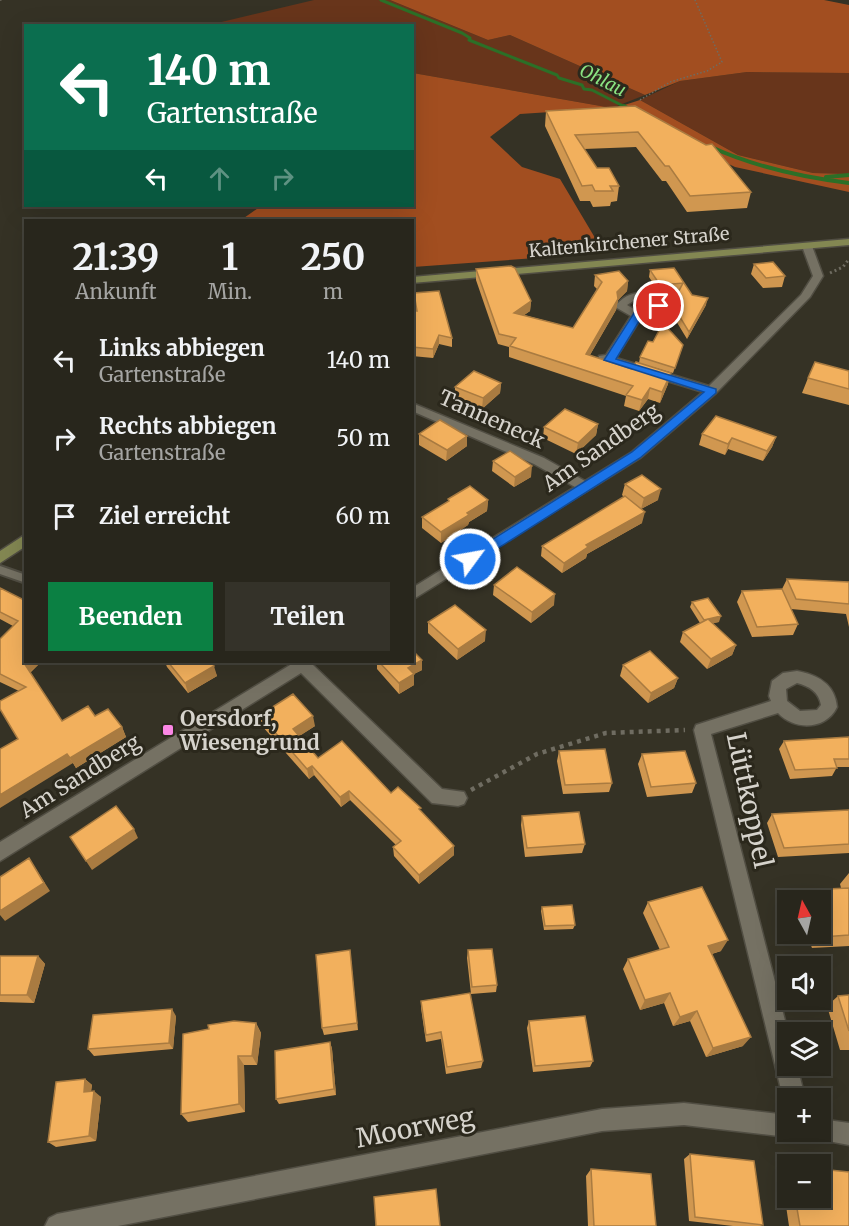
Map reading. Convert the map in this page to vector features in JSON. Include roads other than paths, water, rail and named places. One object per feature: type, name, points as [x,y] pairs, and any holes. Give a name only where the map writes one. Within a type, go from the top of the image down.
[{"type":"main road","name":"Kaltenkirchener Straße","points":[[414,280],[849,242]]},
{"type":"main road","points":[[0,558],[24,540]]},
{"type":"street","name":"Am Sandberg","points":[[414,594],[636,455],[712,391],[805,297],[818,276],[807,246]]},
{"type":"street","points":[[637,315],[604,359],[712,391]]},
{"type":"street","name":"Tanneneck","points":[[414,407],[539,461],[586,487]]},
{"type":"street","name":"Am Sandberg","points":[[0,852],[304,663]]},
{"type":"street","points":[[304,663],[438,797],[458,798]]},
{"type":"street","name":"Lüttkoppel","points":[[781,705],[702,730],[792,1088]]},
{"type":"street","name":"Moorweg","points":[[57,1226],[602,1120],[684,1114],[777,1125]]},
{"type":"street","points":[[831,1132],[849,1134]]},
{"type":"lane","points":[[0,570],[24,578]]},
{"type":"waterway","name":"Ohlau","points":[[381,0],[462,33],[470,38],[469,40],[557,75],[559,78],[582,85],[584,89],[592,90],[627,108]]},
{"type":"waterway","name":"Ohlau","points":[[624,106],[631,110]]},
{"type":"waterway","name":"Ohlau","points":[[711,147],[778,170],[849,183]]},
{"type":"waterway","points":[[826,177],[849,175]]},
{"type":"place","name":"Oersdorf, Wiesengrund","points":[[168,730]]}]
